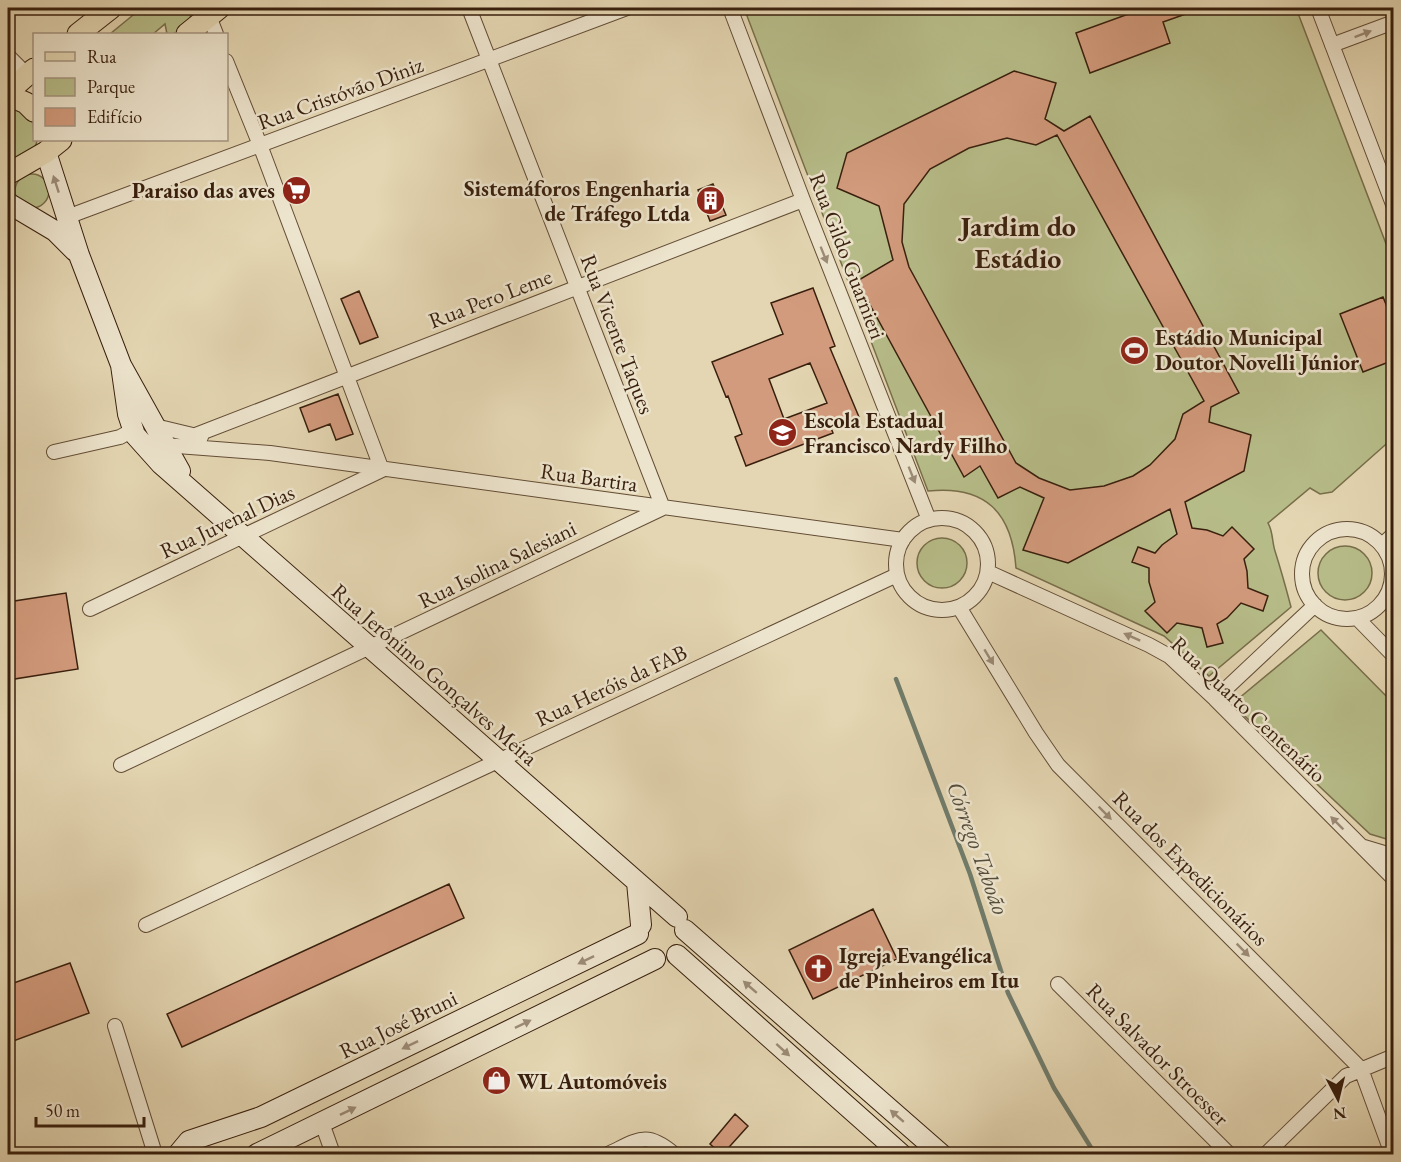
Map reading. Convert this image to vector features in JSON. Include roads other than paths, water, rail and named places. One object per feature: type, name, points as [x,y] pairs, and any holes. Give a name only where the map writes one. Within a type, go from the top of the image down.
[{"type":"main road","points":[[79,33],[111,8]]},
{"type":"main road","points":[[188,33],[212,16]]},
{"type":"main road","points":[[31,72],[8,94],[26,103],[33,110]]},
{"type":"main road","points":[[8,174],[50,144]]},
{"type":"street","name":"Rua Vicente Taques","points":[[470,8],[663,508]]},
{"type":"street","name":"Rua Cristóvão Diniz","points":[[66,218],[627,8]]},
{"type":"street","name":"Rua Gildo Guarnieri","points":[[729,8],[929,520]]},
{"type":"street","points":[[1318,8],[1394,207]]},
{"type":"street","points":[[1332,45],[1394,22]]},
{"type":"street","points":[[8,56],[31,72]]},
{"type":"street","points":[[228,66],[382,470]]},
{"type":"street","name":"Rua Jerônimo Gonçalves Meira","points":[[50,144],[66,218],[121,365],[164,445],[202,502]]},
{"type":"street","name":"Rua Pero Leme","points":[[193,436],[803,200]]},
{"type":"street","name":"Rua Jerônimo Gonçalves Meira","points":[[8,202],[55,231],[79,255]]},
{"type":"street","points":[[34,218],[66,218]]},
{"type":"street","name":"Rua Jerônimo Gonçalves Meira","points":[[121,365],[131,436],[202,502],[637,882],[681,924],[941,1155]]},
{"type":"street","points":[[131,436],[140,426],[155,426]]},
{"type":"street","name":"Rua Bartira","points":[[155,426],[270,453],[903,540]]},
{"type":"street","points":[[54,452],[131,436],[164,445]]},
{"type":"street","name":"Rua Bartira","points":[[164,445],[270,453]]},
{"type":"street","name":"Rua Juvenal Dias","points":[[90,609],[382,470]]},
{"type":"street","name":"Rua Isolina Salesiani","points":[[121,765],[663,508]]},
{"type":"street","points":[[943,518],[956,520],[968,526],[985,546],[988,572],[984,583],[978,593],[959,607],[937,610],[926,607],[907,595],[897,575],[896,557],[903,540],[919,524],[929,520],[943,518]]},
{"type":"street","points":[[1343,529],[1358,530],[1371,535],[1382,544],[1389,557],[1392,571],[1389,602],[1358,618],[1342,618],[1327,614],[1315,605],[1307,593],[1303,565],[1308,552],[1317,540],[1343,529]]},
{"type":"street","points":[[1382,544],[1394,534]]},
{"type":"street","name":"Rua Quarto Centenário","points":[[988,572],[1149,645],[1168,656],[1215,699],[1394,879]]},
{"type":"street","name":"Rua Heróis da FAB","points":[[146,925],[897,575]]},
{"type":"street","points":[[1215,699],[1315,605]]},
{"type":"street","name":"Rua dos Expedicionários","points":[[959,607],[1058,765],[1361,1069],[1392,1155]]},
{"type":"street","points":[[1358,618],[1394,656]]},
{"type":"street","points":[[1360,846],[1394,856]]},
{"type":"street","points":[[637,882],[640,930],[642,950],[655,959],[662,960],[677,955],[686,939],[681,924],[669,914],[653,914],[640,930]]},
{"type":"street","name":"Rua José Bruni","points":[[177,1154],[189,1141],[261,1117],[640,930]]},
{"type":"street","points":[[677,955],[901,1155]]},
{"type":"street","points":[[257,1155],[655,959]]},
{"type":"street","name":"Rua Salvador Stroesser","points":[[1058,984],[1229,1155]]},
{"type":"street","points":[[115,1026],[155,1155]]},
{"type":"street","points":[[1266,1155],[1347,1076],[1394,1056]]},
{"type":"street","points":[[322,1123],[333,1155]]},
{"type":"street","points":[[608,1155],[634,1142],[652,1139],[674,1155]]},
{"type":"waterway","name":"Córrego Taboão","points":[[896,679],[970,874],[1008,993],[1054,1088],[1095,1154]]},
{"type":"place","name":"Paraiso das aves","points":[[296,190]]},
{"type":"place","name":"Sistemáforos Engenharia de Tráfego Ltda","points":[[711,201]]},
{"type":"place","name":"Estádio Municipal Doutor Novelli Júnior","points":[[1134,350]]},
{"type":"place","name":"Escola Estadual Francisco Nardy Filho","points":[[783,433]]},
{"type":"place","name":"Igreja Evangélica de Pinheiros em Itu","points":[[818,968]]},
{"type":"place","name":"WL Automóveis","points":[[496,1081]]},
{"type":"district","name":"Jardim do Estádio","points":[[1018,242]]}]
